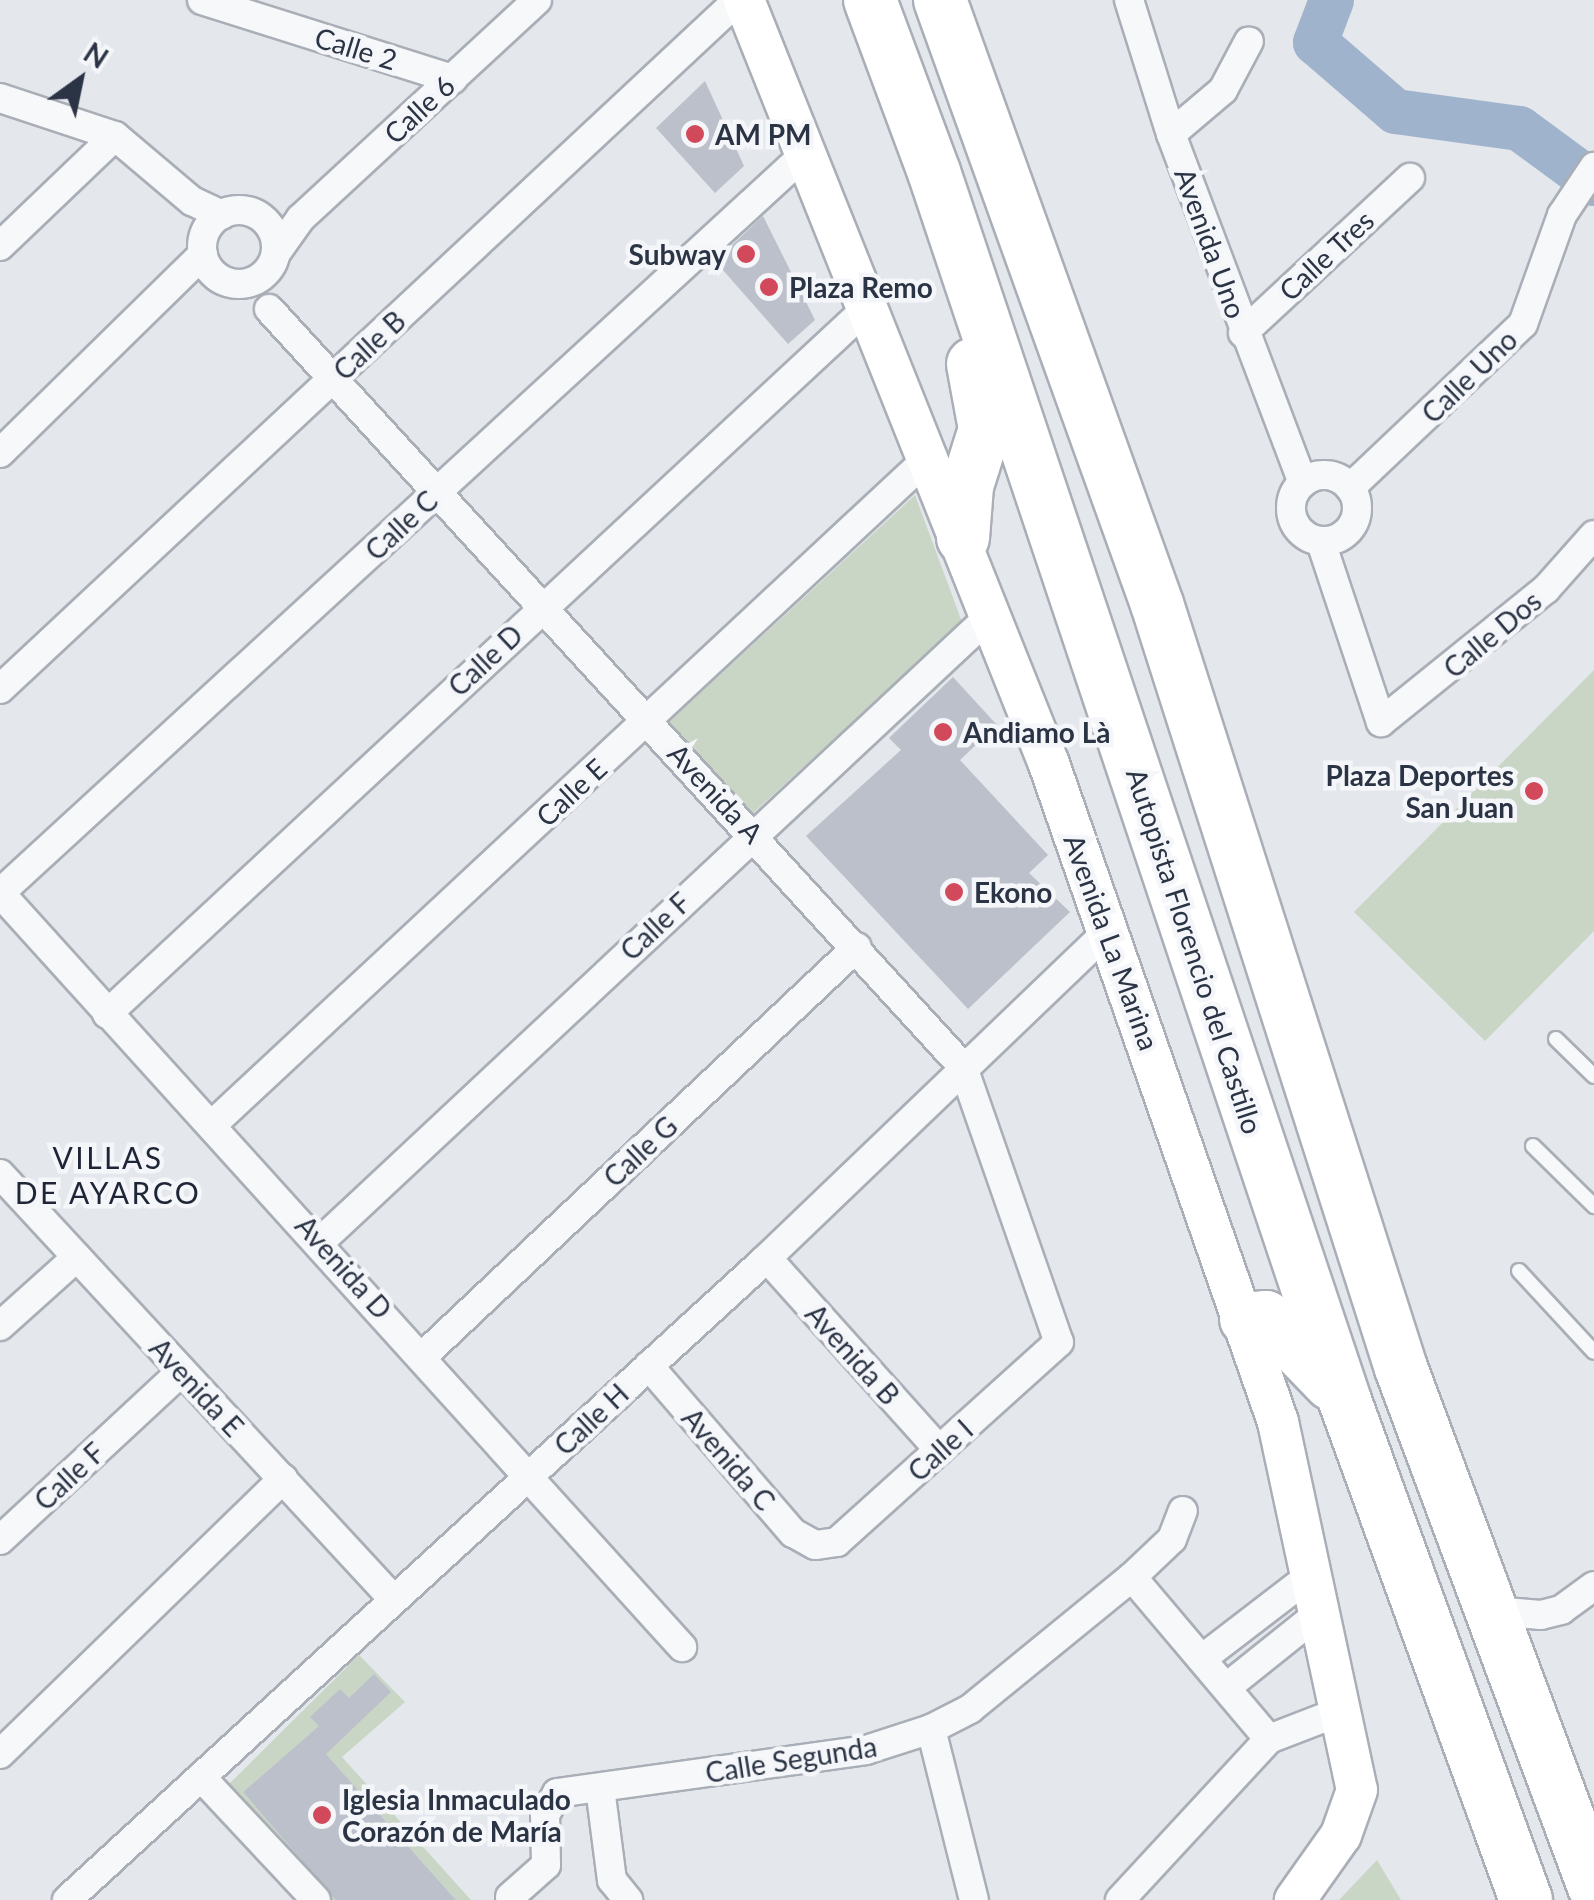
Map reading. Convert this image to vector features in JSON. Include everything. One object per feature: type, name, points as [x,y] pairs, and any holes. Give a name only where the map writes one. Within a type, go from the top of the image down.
[{"type":"highway","name":"Autopista Florencio del Castillo","points":[[870,0],[934,172],[1345,1401],[1526,1900]]},
{"type":"highway","points":[[940,0],[1157,604],[1401,1368],[1594,1887]]},
{"type":"highway","points":[[934,172],[946,265],[985,428],[967,486],[963,538]]},
{"type":"highway","points":[[1246,1319],[1266,1317],[1345,1401]]},
{"type":"street","name":"Calle 2","points":[[202,0],[453,78]]},
{"type":"street","name":"Calle 6","points":[[276,253],[301,218],[537,0]]},
{"type":"street","name":"Avenida La Marina","points":[[741,0],[802,156],[963,538],[1246,1319],[1319,1591],[1356,1790],[1341,1834],[1295,1900]]},
{"type":"street","name":"Calle B","points":[[0,689],[741,0]]},
{"type":"street","name":"Avenida Uno","points":[[1129,0],[1171,134],[1243,333],[1303,483]]},
{"type":"street","points":[[1171,134],[1223,90],[1249,41]]},
{"type":"street","points":[[0,98],[116,136],[192,201],[222,214],[244,210],[265,221],[301,218]]},
{"type":"street","points":[[0,246],[116,136]]},
{"type":"street","name":"Calle C","points":[[0,893],[802,156]]},
{"type":"street","name":"Calle Uno","points":[[1350,488],[1523,324],[1585,177]]},
{"type":"street","name":"Calle Tres","points":[[1243,333],[1410,178]]},
{"type":"street","points":[[192,201],[206,255],[245,284],[265,274],[276,253],[265,221]]},
{"type":"street","points":[[0,453],[206,255],[222,214]]},
{"type":"street","name":"Avenida A","points":[[269,309],[964,1067],[1059,1342]]},
{"type":"street","name":"Calle D","points":[[107,1014],[866,309]]},
{"type":"street","name":"Calle E","points":[[212,1125],[928,458]]},
{"type":"street","points":[[1319,476],[1350,488],[1358,506],[1353,525],[1340,538],[1321,542],[1298,530],[1292,518],[1294,493],[1303,483],[1319,476]]},
{"type":"street","name":"Calle Dos","points":[[1321,542],[1380,722],[1546,589],[1594,535]]},
{"type":"street","name":"Calle F","points":[[321,1241],[992,614]]},
{"type":"street","name":"Avenida D","points":[[0,893],[107,1014],[321,1241],[682,1647]]},
{"type":"street","name":"Calle H","points":[[71,1899],[767,1258],[1108,931]]},
{"type":"street","name":"Calle G","points":[[423,1356],[857,947]]},
{"type":"street","name":"Avenida E","points":[[0,1174],[394,1600]]},
{"type":"street","points":[[0,1326],[77,1257]]},
{"type":"street","name":"Avenida B","points":[[767,1258],[939,1450]]},
{"type":"street","name":"Calle I","points":[[815,1544],[837,1542],[1059,1342]]},
{"type":"street","name":"Avenida C","points":[[648,1366],[793,1533],[815,1544]]},
{"type":"street","name":"Calle F","points":[[0,1540],[182,1370]]},
{"type":"street","points":[[0,1754],[283,1479]]},
{"type":"street","name":"Calle Segunda","points":[[510,1898],[546,1865],[548,1802],[557,1793],[866,1750],[931,1729],[970,1709],[1132,1577],[1172,1539],[1183,1511]]},
{"type":"street","points":[[1132,1577],[1270,1739]]},
{"type":"street","points":[[1494,1610],[1561,1610],[1594,1586]]},
{"type":"street","points":[[1203,1658],[1319,1591]]},
{"type":"street","points":[[1227,1687],[1319,1591]]},
{"type":"street","points":[[1120,1900],[1270,1739],[1344,1710]]},
{"type":"street","points":[[931,1729],[974,1900]]},
{"type":"street","points":[[201,1777],[316,1900]]},
{"type":"street","points":[[600,1788],[612,1880],[628,1900]]},
{"type":"lane","points":[[1556,1039],[1594,1076]]},
{"type":"lane","points":[[1533,1146],[1594,1206]]},
{"type":"lane","points":[[1519,1271],[1594,1352]]},
{"type":"green space","points":[[915,495],[962,622],[752,814],[669,722]]},
{"type":"green space","name":"Plaza Deportes San Juan","points":[[1594,670],[1594,931],[1485,1041],[1354,912]]},
{"type":"green space","points":[[359,1655],[405,1702],[342,1757],[471,1900],[456,1900],[309,1735],[243,1792],[339,1900],[325,1900],[226,1787]]},
{"type":"green space","points":[[1377,1860],[1401,1900],[1339,1900]]},
{"type":"building","name":"AM PM","points":[[705,81],[744,166],[715,193],[656,128]]},
{"type":"building","name":"Plaza Remo","points":[[763,216],[815,320],[788,344],[715,261]]},
{"type":"building","name":"Ekono","points":[[953,677],[997,725],[960,760],[1048,855],[1029,873],[1070,912],[968,1009],[806,836],[901,750],[889,738]]},
{"type":"building","name":"Iglesia Inmaculado Corazón de María","points":[[374,1674],[391,1692],[326,1754],[456,1900],[336,1900],[243,1792],[319,1726],[310,1717],[340,1689],[349,1698]]},
{"type":"waterway","points":[[1331,0],[1315,42],[1395,111],[1519,128],[1594,183]]},
{"type":"place","name":"AM PM","points":[[695,134]]},
{"type":"place","name":"Subway","points":[[746,254]]},
{"type":"place","name":"Plaza Remo","points":[[769,287]]},
{"type":"place","name":"Andiamo Là","points":[[943,732]]},
{"type":"place","name":"Plaza Deportes San Juan","points":[[1534,791]]},
{"type":"place","name":"Ekono","points":[[954,892]]},
{"type":"place","name":"Iglesia Inmaculado Corazón de María","points":[[322,1815]]},
{"type":"district","name":"VILLAS DE AYARCO","points":[[108,1174]]}]
